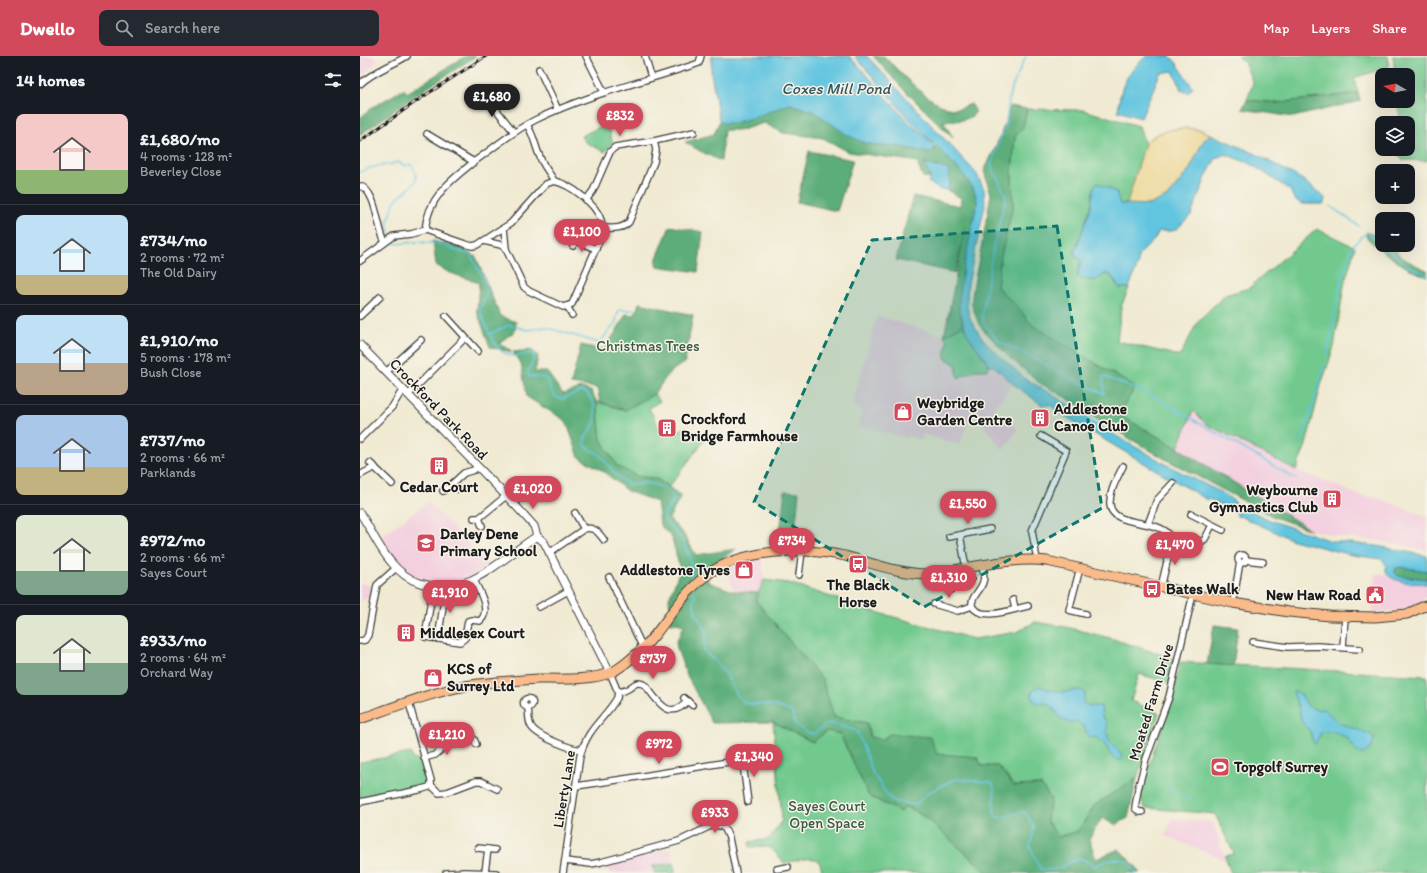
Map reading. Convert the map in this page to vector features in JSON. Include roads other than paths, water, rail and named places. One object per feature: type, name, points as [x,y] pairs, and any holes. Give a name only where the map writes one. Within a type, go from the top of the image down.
[{"type":"main road","points":[[360,718],[439,693],[472,685],[527,680],[569,679],[610,673],[616,670],[643,648],[656,634],[682,599],[714,570],[737,560],[770,553],[802,551],[838,555],[893,569],[932,574],[1010,561],[1037,560],[1056,562],[1233,603],[1289,612],[1345,617],[1398,615],[1409,613],[1425,605]]},
{"type":"street","points":[[360,84],[369,76],[407,56]]},
{"type":"street","points":[[586,56],[604,92]]},
{"type":"street","points":[[645,56],[651,77]]},
{"type":"street","points":[[425,230],[427,217],[438,194],[457,175],[514,132],[587,97],[699,63],[701,56]]},
{"type":"street","points":[[539,68],[558,110]]},
{"type":"street","points":[[483,94],[514,132]]},
{"type":"street","points":[[504,228],[506,249],[524,287],[557,305],[567,306],[572,304],[600,239],[600,220],[596,211],[586,200],[566,185],[554,181],[544,167],[535,140],[527,125]]},
{"type":"street","points":[[586,200],[593,191],[612,149],[615,147],[654,141],[694,132]]},
{"type":"street","points":[[427,134],[474,162]]},
{"type":"street","points":[[601,228],[625,226],[629,222],[654,162],[656,150],[654,141]]},
{"type":"street","points":[[360,261],[390,239],[425,230],[472,246],[477,245],[511,223],[546,184],[554,181]]},
{"type":"street","points":[[360,186],[366,190],[372,200],[373,213],[380,231],[390,239]]},
{"type":"street","points":[[575,240],[596,249]]},
{"type":"street","points":[[484,241],[501,245],[506,249]]},
{"type":"street","points":[[360,316],[380,297]]},
{"type":"street","points":[[567,306],[572,315]]},
{"type":"street","points":[[446,316],[478,351]]},
{"type":"street","points":[[360,439],[405,392],[465,338]]},
{"type":"street","points":[[386,372],[417,342]]},
{"type":"street","name":"Crockford Park Road","points":[[360,345],[534,526],[537,536],[544,542],[610,673]]},
{"type":"street","points":[[1037,560],[1032,531],[1066,451],[1041,436]]},
{"type":"street","points":[[360,476],[372,465],[392,484]]},
{"type":"street","points":[[443,491],[464,473],[474,470],[477,466]]},
{"type":"street","points":[[1123,466],[1110,499],[1110,508],[1121,518],[1148,524],[1167,532],[1172,541],[1161,587]]},
{"type":"street","points":[[1111,472],[1118,476]]},
{"type":"street","points":[[1148,524],[1157,500],[1173,483]]},
{"type":"street","points":[[452,484],[457,490]]},
{"type":"street","points":[[482,526],[476,518],[506,496]]},
{"type":"street","points":[[360,513],[382,550],[396,568],[412,580],[430,586],[446,587],[460,585],[474,580],[537,536]]},
{"type":"street","points":[[575,513],[584,529]]},
{"type":"street","points":[[1191,514],[1223,530]]},
{"type":"street","points":[[1172,541],[1201,542],[1204,540],[1212,525]]},
{"type":"street","points":[[549,553],[584,529],[594,529],[604,540]]},
{"type":"street","points":[[949,537],[990,530]]},
{"type":"street","points":[[960,535],[966,568]]},
{"type":"street","points":[[800,575],[802,551]]},
{"type":"street","points":[[1233,603],[1243,561],[1263,562]]},
{"type":"street","points":[[982,565],[984,576],[983,582],[972,599],[972,606],[976,611],[989,614],[1028,606]]},
{"type":"street","points":[[360,641],[365,640],[368,636],[377,585],[396,568]]},
{"type":"street","points":[[1080,568],[1069,610],[1086,614]]},
{"type":"street","points":[[609,577],[643,648]]},
{"type":"street","points":[[432,594],[424,637],[460,642],[464,641],[468,621],[480,621],[483,618],[485,609],[484,600],[474,580]]},
{"type":"street","points":[[438,639],[446,587]]},
{"type":"street","points":[[543,607],[568,591]]},
{"type":"street","name":"Moated Farm Drive","points":[[1142,812],[1139,812],[1135,808],[1138,789],[1146,759],[1169,697],[1193,594]]},
{"type":"street","points":[[1013,600],[1015,608]]},
{"type":"street","points":[[934,604],[959,611],[972,606]]},
{"type":"street","points":[[1343,647],[1345,617]]},
{"type":"street","points":[[1253,642],[1259,646],[1360,648]]},
{"type":"street","points":[[610,673],[618,692],[628,689],[635,683],[641,683],[645,685],[665,708],[675,710],[683,707],[688,701]]},
{"type":"street","name":"Liberty Lane","points":[[563,873],[584,743],[590,732],[613,706],[618,692]]},
{"type":"street","points":[[409,703],[431,780],[431,785],[439,792],[447,792],[476,781],[480,781],[497,789]]},
{"type":"street","points":[[528,708],[529,720],[535,731],[568,746],[582,750]]},
{"type":"street","points":[[424,758],[435,755],[446,746],[474,739],[476,744]]},
{"type":"street","points":[[744,754],[742,762],[748,802]]},
{"type":"street","points":[[576,786],[734,761],[742,762]]},
{"type":"street","points":[[360,802],[419,790],[431,785]]},
{"type":"street","points":[[565,861],[592,864],[601,862],[679,841],[708,827],[721,826],[725,829],[729,838],[736,873]]},
{"type":"street","points":[[478,848],[495,850]]},
{"type":"street","points":[[485,872],[488,849]]},
{"type":"street","points":[[446,873],[496,873]]},
{"type":"water","name":"Coxes Mill Pond","points":[[712,56],[849,56],[908,122],[935,148],[930,153],[898,146],[881,146],[864,143],[847,135],[815,112],[790,104],[752,118],[733,123],[722,123],[719,119],[711,72]]},
{"type":"water","points":[[855,56],[867,56],[976,173],[984,189],[985,205],[968,284],[967,300],[970,318],[980,335],[991,348],[1023,377],[1116,436],[1173,468],[1226,495],[1240,506],[1272,521],[1331,541],[1377,546],[1427,556],[1427,571],[1400,567],[1396,568],[1394,572],[1398,576],[1427,579],[1427,584],[1405,582],[1394,579],[1387,573],[1385,563],[1381,559],[1352,555],[1293,540],[1240,516],[1239,517],[1237,516],[1236,512],[1212,500],[1206,499],[1063,415],[1050,405],[1042,405],[1013,384],[994,366],[990,366],[966,332],[959,307],[960,286],[977,202],[973,188],[950,160],[907,117]]},
{"type":"water","points":[[1147,56],[1170,56],[1176,62],[1193,88],[1188,93],[1181,90],[1173,71],[1160,73],[1141,118],[1118,111],[1121,94],[1126,80],[1134,68]]},
{"type":"water","points":[[1210,134],[1256,154],[1303,180],[1325,198],[1324,204],[1302,204],[1294,199],[1290,190],[1251,164],[1225,154],[1216,158],[1206,177],[1191,215],[1177,229],[1172,231],[1159,231],[1154,240],[1138,256],[1138,264],[1129,288],[1119,288],[1113,277],[1108,274],[1096,280],[1077,276],[1081,261],[1074,253],[1091,207],[1094,187],[1097,183],[1116,192],[1120,204],[1149,205],[1168,196],[1190,169],[1202,143]]},
{"type":"water","points":[[924,163],[948,169],[950,183],[947,190],[939,189],[928,182],[931,179]]},
{"type":"water","points":[[1038,686],[1061,692],[1080,690],[1085,693],[1083,703],[1089,706],[1101,706],[1102,717],[1106,720],[1109,739],[1123,758],[1121,760],[1114,758],[1104,743],[1096,737],[1089,738],[1084,727],[1076,721],[1071,723],[1063,720],[1048,704],[1040,704],[1034,701],[1031,693]]},
{"type":"water","points":[[1295,691],[1302,696],[1311,708],[1324,709],[1339,723],[1370,734],[1374,738],[1371,748],[1363,754],[1357,752],[1347,738],[1335,732],[1321,733],[1315,744],[1310,731],[1301,721],[1299,709],[1293,692]]},
{"type":"waterway","points":[[1026,56],[1010,92],[1006,124],[991,164],[1006,197],[994,244],[982,316],[984,324],[999,341],[1104,394],[1103,376],[1149,394],[1296,479]]},
{"type":"waterway","points":[[360,172],[370,168],[398,162],[405,166],[410,164],[415,170],[417,176],[416,181],[395,201],[387,222],[391,236]]},
{"type":"waterway","points":[[1330,206],[1359,226]]},
{"type":"waterway","points":[[1327,355],[1341,281],[1353,245],[1367,232],[1406,265],[1427,275]]},
{"type":"waterway","points":[[393,239],[396,244],[415,242],[442,244],[457,251],[467,253],[471,256],[487,287],[486,295],[479,311],[497,346],[508,355],[518,356],[532,353],[535,357],[528,371],[528,376],[546,378],[553,394],[557,398],[562,399],[582,391],[589,396],[595,408],[595,422],[585,438],[585,444],[587,448],[597,453],[604,459],[621,479],[630,484],[645,483],[654,485],[664,488],[671,493],[673,501],[671,506],[664,514],[665,521],[681,538],[686,548],[691,562],[692,583]]},
{"type":"waterway","points":[[490,334],[509,325],[528,330],[545,327],[599,343],[615,324],[619,310],[635,310]]},
{"type":"waterway","points":[[1302,441],[1325,364]]},
{"type":"waterway","points":[[694,592],[695,597],[693,601],[696,614],[706,631],[704,651],[725,672],[736,693],[741,699],[747,703],[772,705],[792,712],[795,724],[806,732],[813,734],[829,723],[854,730],[858,734],[873,774],[891,800],[911,805],[917,804],[927,793],[955,779],[992,783],[994,787],[994,812],[996,817],[999,818],[1025,812],[1034,827],[1030,846],[1037,864],[1041,869],[1057,869],[1080,858],[1095,866],[1107,861],[1118,859],[1128,862],[1136,873]]},
{"type":"waterway","points":[[1168,790],[1172,788],[1173,791],[1177,792]]},
{"type":"waterway","points":[[1183,797],[1188,799],[1191,797]]},
{"type":"railway","points":[[360,141],[421,98],[486,56]]},
{"type":"place","name":"Weybridge Garden Centre","points":[[903,412]]},
{"type":"place","name":"Addlestone Canoe Club","points":[[1040,418]]},
{"type":"place","name":"Crockford Bridge Farmhouse","points":[[667,428]]},
{"type":"place","name":"Cedar Court","points":[[439,466]]},
{"type":"place","name":"Weybourne Gymnastics Club","points":[[1332,499]]},
{"type":"place","name":"Darley Dene Primary School","points":[[426,543]]},
{"type":"place","name":"The Black Horse","points":[[858,564]]},
{"type":"place","name":"Addlestone Tyres","points":[[744,570]]},
{"type":"place","name":"Bates Walk","points":[[1152,589]]},
{"type":"place","name":"New Haw Road","points":[[1375,595]]},
{"type":"place","name":"Middlesex Court","points":[[406,633]]},
{"type":"place","name":"KCS of Surrey Ltd","points":[[433,678]]},
{"type":"place","name":"Topgolf Surrey","points":[[1220,767]]},
{"type":"park label","name":"Christmas Trees","points":[[648,346]]},
{"type":"park label","name":"Sayes Court Open Space","points":[[827,814]]}]
